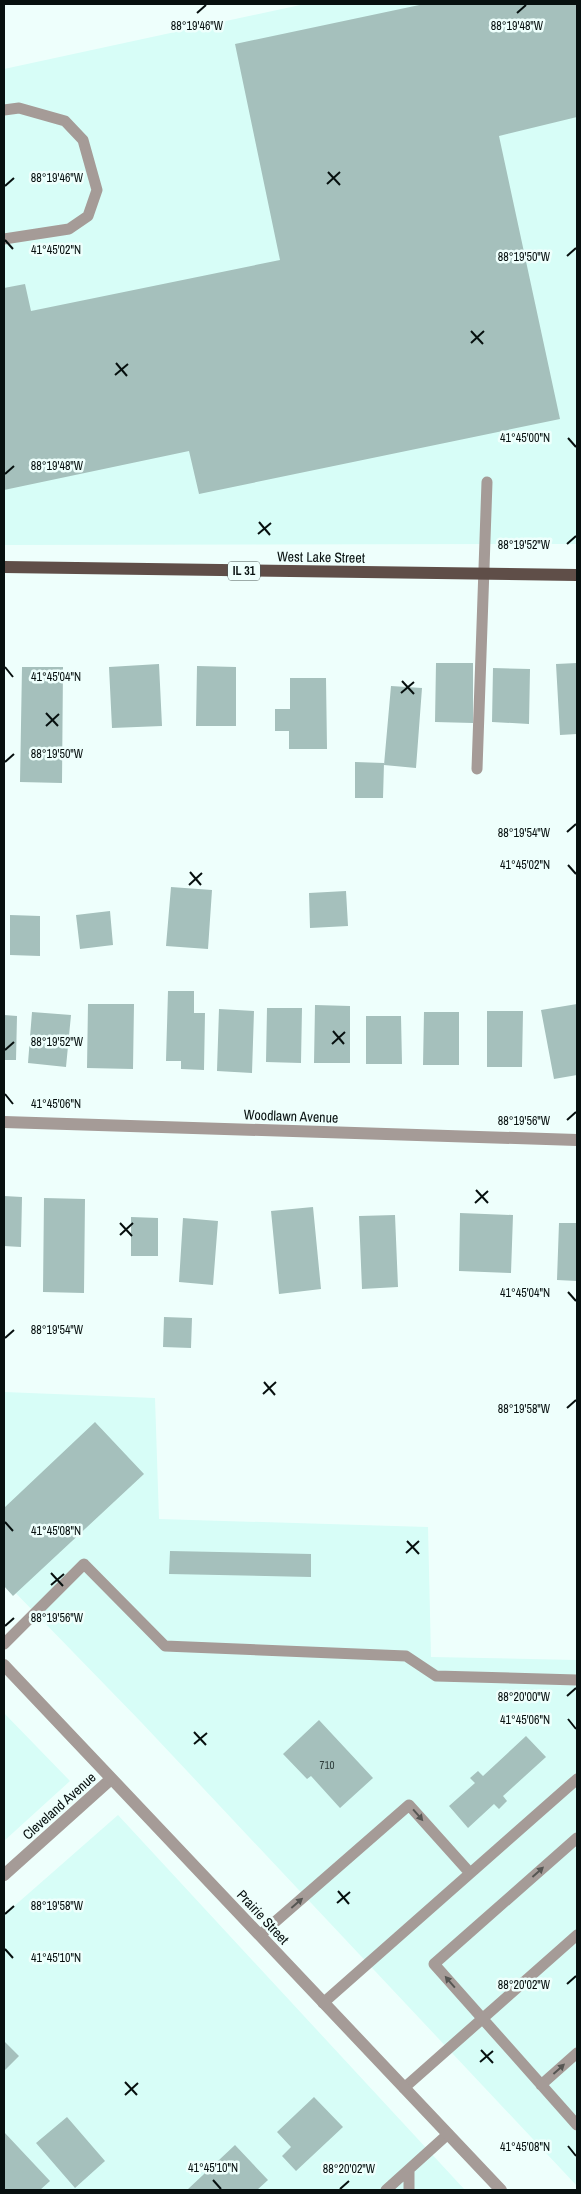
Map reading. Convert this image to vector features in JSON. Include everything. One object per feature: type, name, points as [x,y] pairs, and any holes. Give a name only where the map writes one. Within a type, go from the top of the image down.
[{"type":"main road","name":"West Lake Street","points":[[4,567],[577,576]]},
{"type":"street","name":"Woodlawn Avenue","points":[[4,1122],[577,1140]]},
{"type":"street","name":"Prairie Street","points":[[4,1665],[501,2190]]},
{"type":"street","name":"Cleveland Avenue","points":[[4,1875],[111,1779]]},
{"type":"lane","points":[[4,110],[20,108],[65,121],[83,140],[97,190],[88,216],[69,229],[4,239]]},
{"type":"lane","points":[[477,769],[487,482]]},
{"type":"lane","points":[[4,1644],[84,1564],[165,1646],[406,1656],[436,1676],[577,1680]]},
{"type":"lane","points":[[323,2002],[577,1779]]},
{"type":"lane","points":[[260,1936],[409,1805],[470,1874]]},
{"type":"lane","points":[[577,1838],[434,1964],[577,2125]]},
{"type":"lane","points":[[404,2088],[577,1935]]},
{"type":"lane","points":[[541,2085],[577,2053]]},
{"type":"lane","points":[[386,2190],[448,2134]]},
{"type":"lane","points":[[409,2170],[409,2190]]},
{"type":"shaded area","points":[[305,4],[577,4],[577,544],[4,545],[4,69]]},
{"type":"shaded area","points":[[4,1392],[155,1398],[159,1519],[428,1527],[431,1657],[577,1660],[577,2186],[141,1722],[4,1581]]},
{"type":"shaded area","points":[[4,1713],[70,1781],[4,1841]]},
{"type":"shaded area","points":[[118,1815],[465,2190],[4,2190],[4,1915]]},
{"type":"building","points":[[424,4],[577,4],[577,117],[499,136],[560,419],[199,494],[189,451],[4,490],[4,288],[25,284],[31,311],[280,260],[235,44]]},
{"type":"building","points":[[436,663],[473,663],[473,723],[435,722]]},
{"type":"building","points":[[577,663],[577,734],[560,735],[556,664]]},
{"type":"building","points":[[159,664],[162,726],[112,728],[109,667]]},
{"type":"building","points":[[197,666],[236,667],[236,726],[196,726]]},
{"type":"building","points":[[22,667],[63,667],[62,783],[20,782]]},
{"type":"building","points":[[493,668],[530,669],[529,724],[492,722]]},
{"type":"building","points":[[290,678],[326,678],[327,749],[289,749],[289,731],[275,731],[275,709],[290,709]]},
{"type":"building","points":[[391,686],[422,688],[416,768],[384,765]]},
{"type":"building","points":[[355,762],[384,763],[383,798],[355,798]]},
{"type":"building","points":[[171,887],[212,890],[208,949],[166,946]]},
{"type":"building","points":[[346,891],[348,926],[310,928],[309,893]]},
{"type":"building","points":[[110,911],[113,945],[80,949],[76,915]]},
{"type":"building","points":[[10,915],[40,916],[40,956],[10,955]]},
{"type":"building","points":[[168,991],[194,991],[194,1013],[205,1013],[204,1070],[181,1069],[181,1061],[166,1061]]},
{"type":"building","points":[[88,1004],[134,1004],[133,1069],[87,1068]]},
{"type":"building","points":[[577,1004],[577,1075],[554,1079],[541,1010]]},
{"type":"building","points":[[315,1005],[350,1006],[350,1063],[314,1063]]},
{"type":"building","points":[[267,1008],[302,1008],[301,1063],[266,1062]]},
{"type":"building","points":[[219,1009],[254,1011],[252,1073],[217,1071]]},
{"type":"building","points":[[487,1011],[523,1011],[522,1067],[487,1067]]},
{"type":"building","points":[[32,1012],[71,1015],[66,1067],[28,1063]]},
{"type":"building","points":[[424,1012],[459,1012],[459,1065],[423,1065]]},
{"type":"building","points":[[4,1015],[17,1016],[16,1060],[4,1060]]},
{"type":"building","points":[[366,1016],[401,1016],[402,1064],[366,1064]]},
{"type":"building","points":[[4,1196],[22,1197],[21,1247],[4,1246]]},
{"type":"building","points":[[44,1198],[85,1199],[84,1293],[43,1292]]},
{"type":"building","points":[[313,1207],[321,1289],[279,1294],[271,1211]]},
{"type":"building","points":[[460,1213],[513,1215],[511,1273],[459,1271]]},
{"type":"building","points":[[395,1215],[398,1287],[362,1289],[359,1216]]},
{"type":"building","points":[[131,1217],[158,1218],[158,1256],[131,1256]]},
{"type":"building","points":[[183,1218],[218,1221],[213,1285],[179,1282]]},
{"type":"building","points":[[559,1223],[577,1223],[577,1281],[557,1280]]},
{"type":"building","points":[[164,1317],[192,1318],[191,1348],[163,1347]]},
{"type":"building","points":[[95,1422],[144,1474],[13,1596],[4,1586],[4,1508]]},
{"type":"building","points":[[170,1551],[311,1554],[311,1577],[169,1574]]},
{"type":"building","points":[[319,1720],[373,1778],[340,1808],[311,1776],[307,1779],[283,1754]]},
{"type":"building","points":[[526,1736],[546,1757],[503,1796],[507,1801],[499,1809],[494,1804],[468,1828],[449,1806],[475,1783],[470,1778],[478,1771],[483,1776]]},
{"type":"building","points":[[4,2041],[19,2056],[4,2071]]},
{"type":"building","points":[[314,2097],[343,2127],[296,2171],[282,2156],[291,2147],[277,2132]]},
{"type":"building","points":[[67,2117],[105,2161],[75,2188],[36,2143]]},
{"type":"building","points":[[4,2132],[50,2181],[40,2190],[4,2190]]},
{"type":"building","points":[[235,2145],[268,2180],[257,2190],[187,2190]]}]
